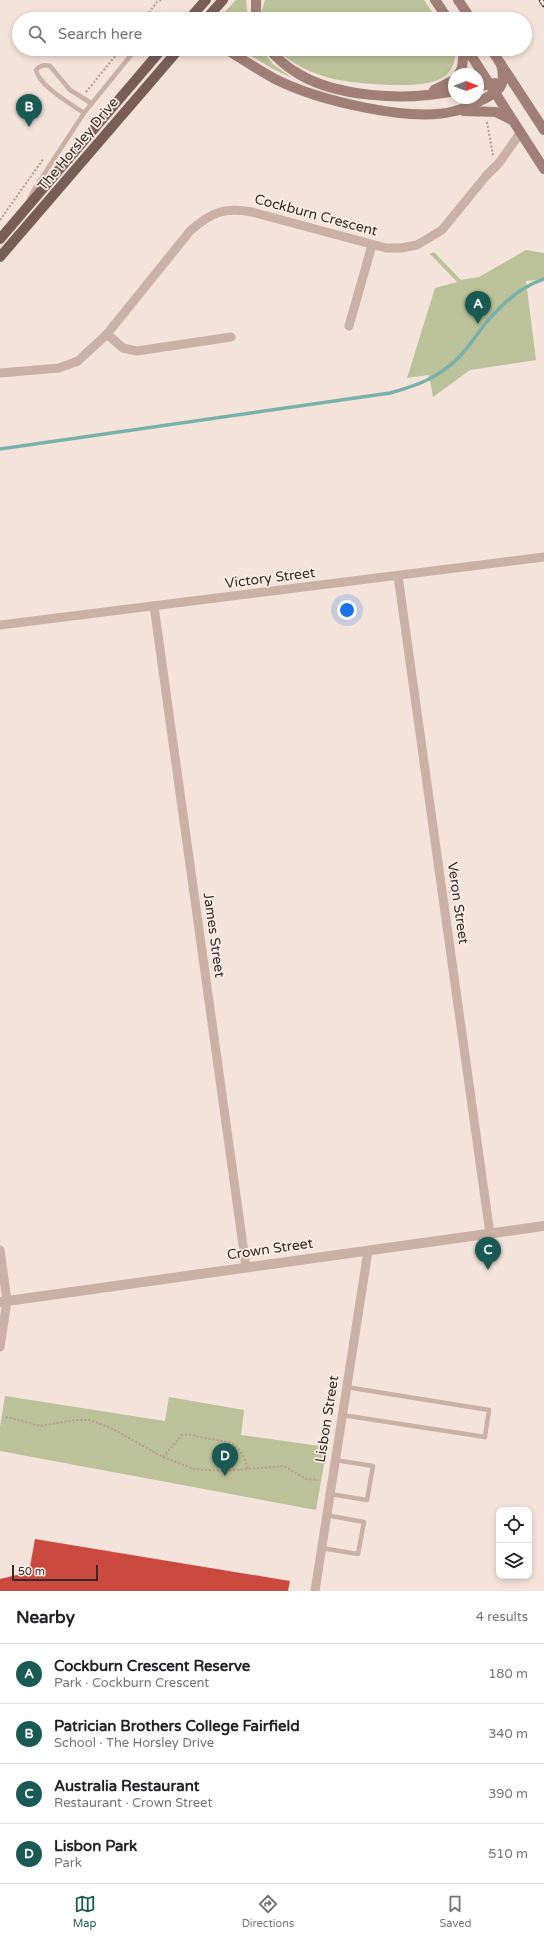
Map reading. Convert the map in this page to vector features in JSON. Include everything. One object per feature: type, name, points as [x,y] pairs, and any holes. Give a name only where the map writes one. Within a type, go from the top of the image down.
[{"type":"main road","points":[[212,12],[223,0]]},
{"type":"main road","points":[[256,0],[256,12]]},
{"type":"main road","points":[[435,0],[443,12]]},
{"type":"main road","points":[[458,0],[466,12]]},
{"type":"main road","points":[[195,12],[204,2]]},
{"type":"main road","name":"The Horsley Drive","points":[[0,239],[156,56]]},
{"type":"main road","name":"The Horsley Drive","points":[[0,257],[173,56]]},
{"type":"main road","points":[[237,56],[275,79],[307,93],[342,103],[404,112],[479,110],[496,112],[515,123]]},
{"type":"main road","points":[[276,56],[295,72],[321,84],[361,93],[413,95],[448,92]]},
{"type":"main road","points":[[462,68],[463,56]]},
{"type":"main road","points":[[473,56],[544,169]]},
{"type":"main road","points":[[496,56],[544,130]]},
{"type":"main road","points":[[455,111],[496,93],[502,83],[503,72],[501,64]]},
{"type":"main road","points":[[413,95],[441,87],[448,83]]},
{"type":"main road","points":[[484,84],[502,83],[520,94]]},
{"type":"street","name":"Cockburn Crescent","points":[[0,373],[59,368],[78,361],[107,334],[190,231],[204,218],[220,211],[239,209],[372,245],[401,248],[417,245],[442,230],[486,176],[499,163],[521,132]]},
{"type":"street","points":[[349,326],[372,245]]},
{"type":"street","points":[[107,334],[123,348],[137,351],[231,337]]},
{"type":"street","name":"Victory Street","points":[[0,625],[544,557]]},
{"type":"street","name":"Veron Street","points":[[398,576],[490,1234]]},
{"type":"street","name":"James Street","points":[[154,606],[246,1267]]},
{"type":"street","name":"Crown Street","points":[[4,1302],[544,1226]]},
{"type":"street","points":[[0,1250],[4,1302],[0,1347]]},
{"type":"street","name":"Lisbon Street","points":[[315,1591],[368,1251]]},
{"type":"lane","points":[[25,208],[35,188],[84,113],[130,56]]},
{"type":"lane","points":[[84,113],[37,76],[36,70],[38,67],[46,64],[50,66],[70,90],[91,103]]},
{"type":"lane","points":[[342,1414],[485,1437],[489,1410],[346,1387]]},
{"type":"lane","points":[[329,1494],[367,1500],[373,1466],[335,1460]]},
{"type":"lane","points":[[321,1548],[358,1554],[364,1522],[326,1515]]},
{"type":"path","points":[[149,12],[157,2],[161,0]]},
{"type":"path","points":[[85,93],[95,84],[116,56]]},
{"type":"path","points":[[486,119],[493,158]]},
{"type":"path","points":[[0,220],[39,164]]},
{"type":"path","points":[[6,1417],[40,1426],[75,1420],[89,1420],[109,1427],[163,1457],[194,1470],[206,1472],[284,1466],[306,1478],[318,1480]]},
{"type":"path","points":[[163,1457],[182,1435],[193,1435],[233,1444],[242,1452],[248,1469]]},
{"type":"green space","points":[[236,0],[246,0],[247,12],[225,12]]},
{"type":"green space","points":[[265,0],[424,0],[432,12],[261,12]]},
{"type":"green space","points":[[251,56],[267,56],[273,64],[292,78],[271,68]]},
{"type":"green space","points":[[284,56],[455,56],[452,68],[448,68],[448,73],[442,78],[434,82],[407,85],[349,82],[322,76],[297,65]]},
{"type":"green space","points":[[526,250],[544,253],[544,279],[526,281],[536,360],[470,370],[433,397],[429,375],[407,378],[435,288],[457,282],[430,254],[434,252],[461,280],[479,277]]},
{"type":"green space","points":[[5,1396],[165,1421],[169,1397],[244,1410],[241,1435],[327,1447],[316,1510],[0,1451],[0,1427]]},
{"type":"building","points":[[35,1539],[290,1581],[288,1591],[0,1591],[0,1579],[29,1572]]},
{"type":"waterway","points":[[0,449],[390,393],[400,390],[418,384],[450,366],[462,354],[487,321],[503,304],[522,290],[544,279]]},
{"type":"railway","points":[[541,0],[544,5]]},
{"type":"place","name":"Patrician Brothers College Fairfield","points":[[29,127]]},
{"type":"place","name":"Cockburn Crescent Reserve","points":[[478,324]]},
{"type":"place","name":"Australia Restaurant","points":[[488,1270]]},
{"type":"place","name":"Lisbon Park","points":[[225,1476]]}]
